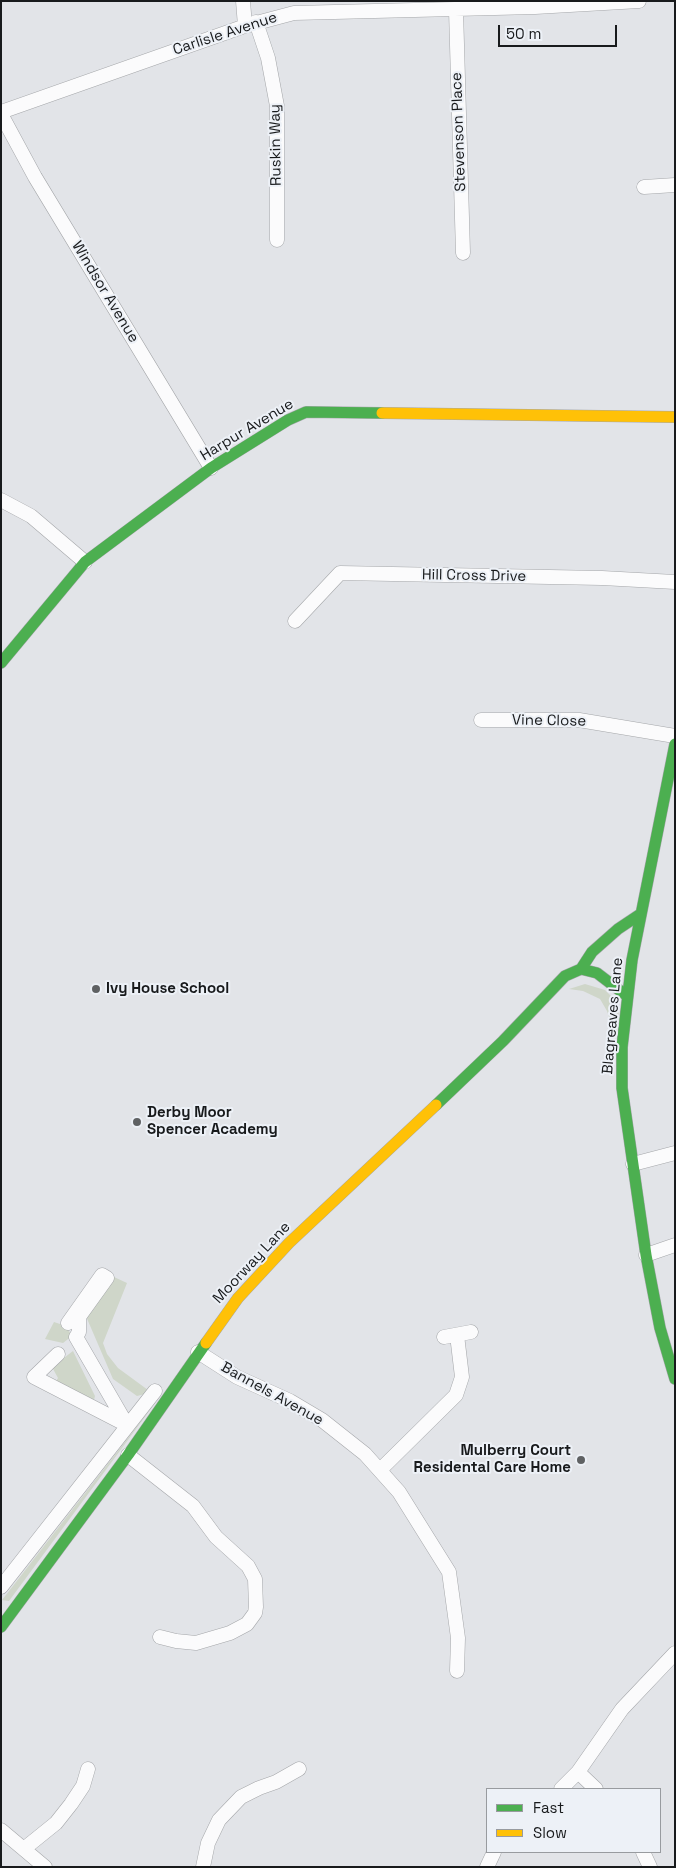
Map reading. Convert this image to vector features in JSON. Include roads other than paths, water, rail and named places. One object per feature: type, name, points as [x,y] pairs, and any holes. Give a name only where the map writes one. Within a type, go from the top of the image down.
[{"type":"street","name":"Ruskin Way","points":[[243,1],[251,24],[268,58],[277,106],[276,240]]},
{"type":"street","name":"Carlisle Avenue","points":[[1,113],[251,24],[294,13],[456,10],[535,4],[639,1]]},
{"type":"street","name":"Stevenson Place","points":[[456,10],[463,253]]},
{"type":"street","name":"Windsor Avenue","points":[[1,113],[35,177],[211,468]]},
{"type":"street","points":[[644,188],[675,185]]},
{"type":"street","name":"Harpur Avenue","points":[[1,664],[85,562],[211,468],[288,420],[306,412],[675,417]]},
{"type":"street","points":[[1,500],[31,516],[85,562]]},
{"type":"street","name":"Hill Cross Drive","points":[[295,621],[340,573],[592,578],[675,582]]},
{"type":"street","name":"Vine Close","points":[[482,720],[579,720],[675,736]]},
{"type":"street","name":"Blagreaves Lane","points":[[675,744],[640,915],[627,996],[622,1047],[622,1088],[646,1254],[660,1328],[675,1379]]},
{"type":"street","name":"Moorway Lane","points":[[1,1627],[128,1455],[198,1352],[238,1298],[289,1243],[503,1041],[565,976],[581,969],[592,952],[618,929],[640,915]]},
{"type":"street","points":[[581,969],[597,973],[627,996]]},
{"type":"street","points":[[633,1164],[675,1153]]},
{"type":"street","points":[[646,1254],[675,1245]]},
{"type":"street","points":[[68,1323],[102,1275],[107,1278],[79,1317],[79,1332],[76,1337],[127,1425]]},
{"type":"street","points":[[380,1470],[456,1395],[462,1377],[457,1335]]},
{"type":"street","name":"Bannels Avenue","points":[[198,1352],[237,1377],[282,1397],[322,1420],[380,1470],[399,1492],[449,1572],[458,1638],[457,1671]]},
{"type":"street","points":[[58,1354],[34,1377],[127,1425]]},
{"type":"street","points":[[1,1587],[155,1391]]},
{"type":"street","points":[[128,1455],[187,1500],[216,1537],[248,1566],[255,1579],[256,1607],[247,1624],[230,1632],[196,1643],[176,1642],[160,1637]]},
{"type":"street","points":[[562,1788],[578,1772],[622,1709],[675,1654]]},
{"type":"street","points":[[25,1848],[56,1823],[83,1786],[88,1769]]},
{"type":"street","points":[[203,1867],[208,1844],[219,1820],[241,1797],[259,1788],[280,1788],[299,1769]]},
{"type":"street","points":[[578,1772],[595,1788]]},
{"type":"street","points":[[1,1830],[25,1848],[45,1867]]},
{"type":"street","points":[[488,1867],[494,1853]]},
{"type":"street","points":[[643,1853],[650,1867]]},
{"type":"place","name":"Ivy House School","points":[[96,989]]},
{"type":"place","name":"Derby Moor Spencer Academy","points":[[137,1122]]},
{"type":"place","name":"Mulberry Court Residental Care Home","points":[[581,1460]]}]
